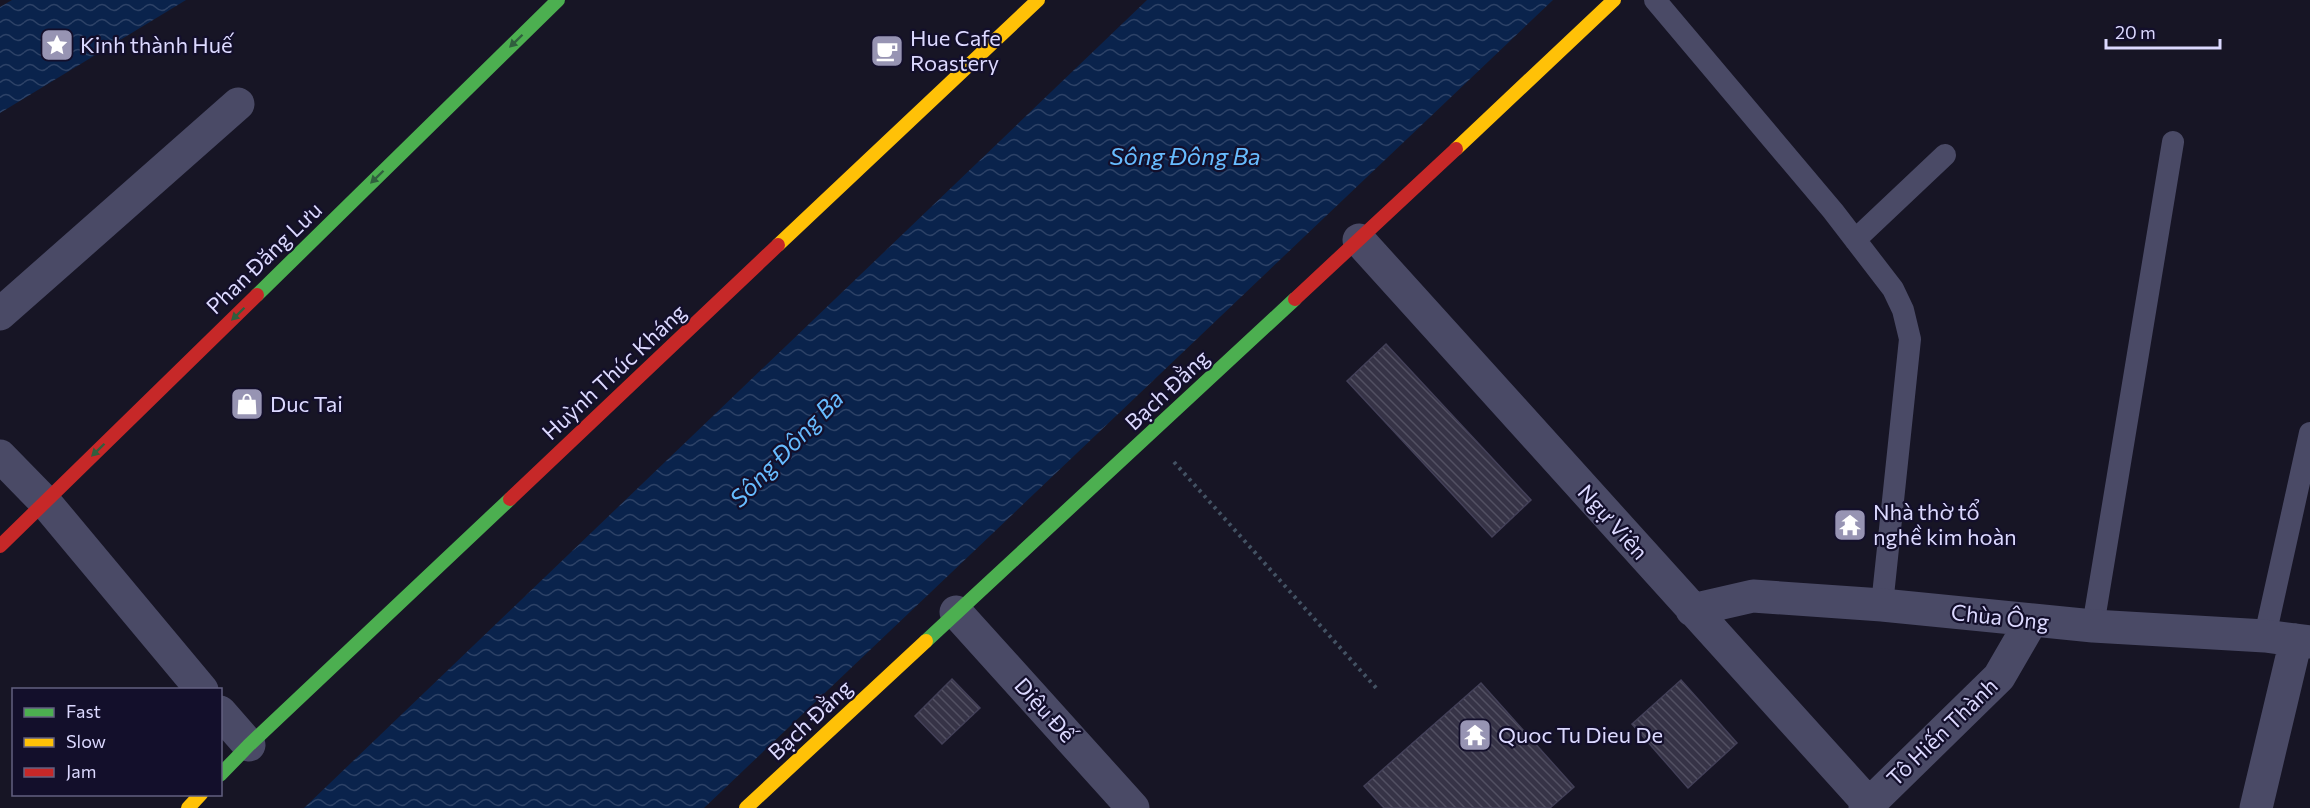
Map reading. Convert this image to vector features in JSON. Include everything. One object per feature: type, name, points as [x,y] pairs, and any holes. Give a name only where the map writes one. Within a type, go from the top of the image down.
[{"type":"street","name":"Phan Đăng Lưu","points":[[0,546],[558,0]]},
{"type":"street","name":"Huỳnh Thúc Kháng","points":[[222,773],[1038,0]]},
{"type":"street","name":"Bạch Đằng","points":[[746,808],[1359,240],[1614,0]]},
{"type":"street","points":[[0,315],[238,104]]},
{"type":"street","name":"Ngự Viên","points":[[1359,240],[1867,806]]},
{"type":"street","points":[[0,456],[45,502],[200,688]]},
{"type":"street","name":"Chùa Ông","points":[[1692,610],[1753,596],[1882,605],[2093,626],[2290,640]]},
{"type":"street","name":"Diệu Đế","points":[[956,612],[1133,808]]},
{"type":"street","name":"Tô Hiến Thành","points":[[1867,806],[1999,677],[2032,620]]},
{"type":"street","points":[[2256,808],[2290,640]]},
{"type":"street","points":[[222,713],[249,746]]},
{"type":"street","points":[[188,808],[200,796]]},
{"type":"lane","points":[[1655,0],[1855,240],[1893,289],[1903,310],[1910,339],[1882,605]]},
{"type":"lane","points":[[2093,626],[2173,142]]},
{"type":"lane","points":[[1855,240],[1945,155]]},
{"type":"lane","points":[[2290,640],[2310,433]]},
{"type":"path","points":[[1149,434],[1378,690]]},
{"type":"water","name":"Kinh thành Huế","points":[[12,0],[186,0],[0,113],[0,7]]},
{"type":"water","name":"Sông Đông Ba","points":[[1147,0],[1553,0],[704,808],[304,808]]},
{"type":"building","points":[[1386,344],[1531,500],[1492,537],[1347,381]]},
{"type":"building","points":[[952,679],[980,708],[942,744],[915,716]]},
{"type":"building","points":[[1681,680],[1737,743],[1688,788],[1632,724]]},
{"type":"building","name":"Quoc Tu Dieu De","points":[[1481,683],[1574,787],[1550,808],[1384,808],[1364,786]]},
{"type":"traffic: fast","points":[[257,295],[558,0]]},
{"type":"traffic: fast","points":[[926,641],[1295,299]]},
{"type":"traffic: fast","points":[[222,773],[510,499]]},
{"type":"traffic: slow","points":[[778,245],[1038,0]]},
{"type":"traffic: slow","points":[[1456,149],[1614,0]]},
{"type":"traffic: slow","points":[[746,808],[926,641]]},
{"type":"traffic: slow","points":[[188,808],[199,796]]},
{"type":"traffic: jam","points":[[1295,299],[1456,149]]},
{"type":"traffic: jam","points":[[510,499],[778,245]]},
{"type":"traffic: jam","points":[[0,546],[257,295]]},
{"type":"place","name":"Kinh thành Huế","points":[[57,45]]},
{"type":"place","name":"Hue Cafe Roastery","points":[[887,51]]},
{"type":"place","name":"Duc Tai","points":[[247,404]]},
{"type":"place","name":"Nhà thờ tổ nghề kim hoàn","points":[[1850,525]]},
{"type":"place","name":"Quoc Tu Dieu De","points":[[1475,735]]}]
